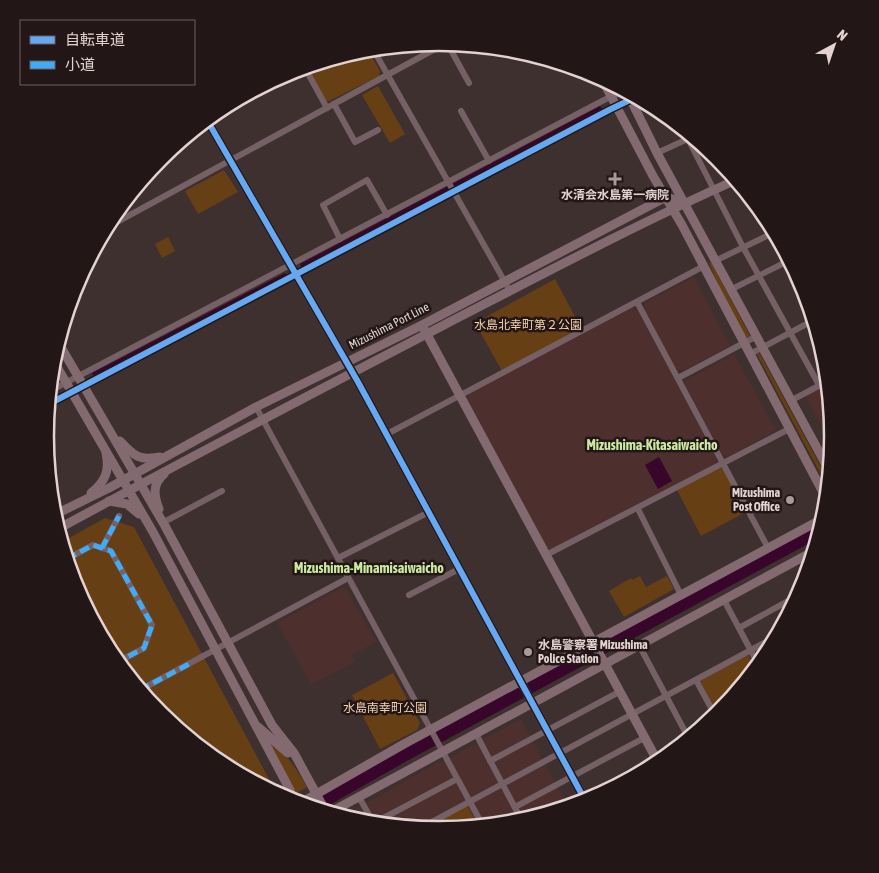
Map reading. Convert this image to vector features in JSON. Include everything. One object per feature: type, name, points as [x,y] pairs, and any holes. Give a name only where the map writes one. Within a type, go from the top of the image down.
[{"type":"street","points":[[120,220],[431,51]]},
{"type":"street","points":[[452,51],[470,84]]},
{"type":"street","points":[[378,57],[510,291]]},
{"type":"street","points":[[308,75],[327,108]]},
{"type":"street","points":[[608,90],[704,266],[821,488]]},
{"type":"street","points":[[58,387],[78,376],[128,356],[191,323],[292,264],[340,239],[380,224],[387,215],[451,187],[489,161],[611,96],[618,96]]},
{"type":"street","points":[[56,400],[84,386],[128,356],[191,323],[297,274],[380,224],[451,187],[616,107],[625,99]]},
{"type":"street","points":[[334,104],[355,142],[378,130]]},
{"type":"street","points":[[633,104],[657,153],[717,260],[824,461]]},
{"type":"street","points":[[461,111],[489,161]]},
{"type":"street","points":[[211,127],[353,372],[582,794]]},
{"type":"street","points":[[657,153],[685,140]]},
{"type":"street","points":[[694,147],[713,190],[819,386],[792,400]]},
{"type":"street","points":[[340,239],[322,205],[367,180],[387,215]]},
{"type":"street","name":"Mizushima Port Line","points":[[65,525],[178,463],[510,291],[685,203],[730,183]]},
{"type":"street","points":[[666,197],[685,203]]},
{"type":"street","name":"Mizushima Port Line","points":[[62,512],[256,407],[422,324],[666,197]]},
{"type":"street","points":[[717,260],[768,235]]},
{"type":"street","points":[[732,289],[784,263]]},
{"type":"street","points":[[386,434],[704,266]]},
{"type":"street","points":[[637,302],[768,548]]},
{"type":"street","points":[[422,324],[654,757]]},
{"type":"street","points":[[750,354],[808,324]]},
{"type":"street","points":[[678,378],[757,336]]},
{"type":"street","points":[[64,352],[164,524],[272,725],[294,753],[322,803]]},
{"type":"street","points":[[60,372],[153,532],[290,791]]},
{"type":"street","points":[[256,407],[479,819]]},
{"type":"street","points":[[108,427],[129,450],[139,457],[151,459],[172,453]]},
{"type":"street","points":[[546,556],[789,428]]},
{"type":"street","points":[[81,502],[98,487],[107,474],[108,465],[104,446]]},
{"type":"street","points":[[164,524],[156,501],[156,484],[160,478],[178,463]]},
{"type":"street","points":[[164,524],[222,491]]},
{"type":"street","points":[[109,501],[120,502],[130,506],[153,532]]},
{"type":"street","points":[[638,509],[681,595]]},
{"type":"street","points":[[338,558],[429,512]]},
{"type":"street","points":[[102,548],[119,516]]},
{"type":"street","points":[[311,799],[815,523]]},
{"type":"street","points":[[74,556],[93,545],[111,551],[152,625],[144,648],[125,658]]},
{"type":"street","points":[[335,807],[359,797],[441,748],[476,734],[530,699],[602,660],[639,645],[804,559]]},
{"type":"street","points":[[409,595],[459,569]]},
{"type":"street","points":[[146,686],[348,578]]},
{"type":"street","points":[[724,600],[755,658]]},
{"type":"street","points":[[738,628],[788,601]]},
{"type":"street","points":[[431,822],[765,643]]},
{"type":"street","points":[[639,645],[686,733]]},
{"type":"street","points":[[696,680],[712,709]]},
{"type":"street","points":[[490,761],[619,692]]},
{"type":"street","points":[[254,722],[284,748],[300,766]]},
{"type":"street","points":[[476,734],[518,813]]},
{"type":"street","points":[[515,807],[644,738]]},
{"type":"street","points":[[386,818],[457,779]]},
{"type":"street","points":[[359,797],[369,815]]},
{"type":"shaded area","points":[[600,106],[603,110],[302,268],[300,264]]},
{"type":"shaded area","points":[[285,273],[287,276],[94,377],[92,373]]},
{"type":"shaded area","points":[[694,277],[730,346],[683,371],[676,369],[643,309],[646,302]]},
{"type":"shaded area","points":[[632,308],[638,311],[717,459],[715,464],[552,550],[546,548],[466,399],[469,393]]},
{"type":"shaded area","points":[[734,354],[776,430],[728,457],[722,455],[684,384],[686,380]]},
{"type":"shaded area","points":[[821,388],[825,432],[805,396]]},
{"type":"shaded area","points":[[659,457],[672,481],[658,489],[645,465]]},
{"type":"shaded area","points":[[343,587],[347,590],[376,642],[352,655],[355,662],[311,684],[277,623]]},
{"type":"shaded area","points":[[521,719],[564,800],[539,809],[515,814],[465,821],[414,821],[352,811],[437,763]]},
{"type":"green space","points":[[372,58],[380,71],[379,76],[326,101],[311,74],[340,64]]},
{"type":"green space","points":[[378,86],[405,134],[390,143],[362,95]]},
{"type":"green space","points":[[224,170],[238,192],[198,214],[185,191]]},
{"type":"green space","points":[[168,237],[175,251],[162,258],[155,244]]},
{"type":"green space","points":[[711,262],[750,336],[746,338],[719,286],[709,263]]},
{"type":"green space","name":"水島北幸町第２公園","points":[[555,279],[581,328],[502,371],[475,323]]},
{"type":"green space","points":[[757,354],[760,354],[823,471],[822,477]]},
{"type":"green space","points":[[720,467],[724,470],[746,512],[701,536],[677,490]]},
{"type":"green space","points":[[105,518],[134,527],[271,783],[225,757],[205,742],[185,726],[150,691],[119,651],[94,607],[68,539]]},
{"type":"green space","points":[[640,576],[646,587],[667,576],[674,589],[624,617],[609,591],[631,578],[632,580]]},
{"type":"green space","points":[[748,655],[752,662],[714,707],[700,680]]},
{"type":"green space","name":"水島南幸町公園","points":[[393,673],[420,723],[417,730],[380,749],[352,695]]},
{"type":"green space","points":[[268,739],[290,761],[307,787],[294,793]]},
{"type":"green space","points":[[467,805],[475,820],[465,821],[437,822]]},
{"type":"waterway","points":[[320,802],[405,754],[813,534]]},
{"type":"waterway","points":[[326,804],[443,737],[811,539]]},
{"type":"marked path","points":[[102,548],[119,516]]},
{"type":"marked path","points":[[74,556],[93,545],[111,551],[152,625],[144,648],[125,658]]},
{"type":"marked path","points":[[146,687],[191,663]]},
{"type":"cycle path","points":[[56,400],[628,101]]},
{"type":"cycle path","points":[[211,127],[358,382],[582,794]]},
{"type":"place","name":"水清会水島第一病院","points":[[615,179]]},
{"type":"place","name":"Mizushima Post Office","points":[[790,500]]},
{"type":"place","name":"水島警察署 Mizushima Police Station","points":[[528,652]]},
{"type":"district","name":"Mizushima-Kitasaiwaicho","points":[[652,445]]},
{"type":"district","name":"Mizushima-Minamisaiwaicho","points":[[369,568]]}]
